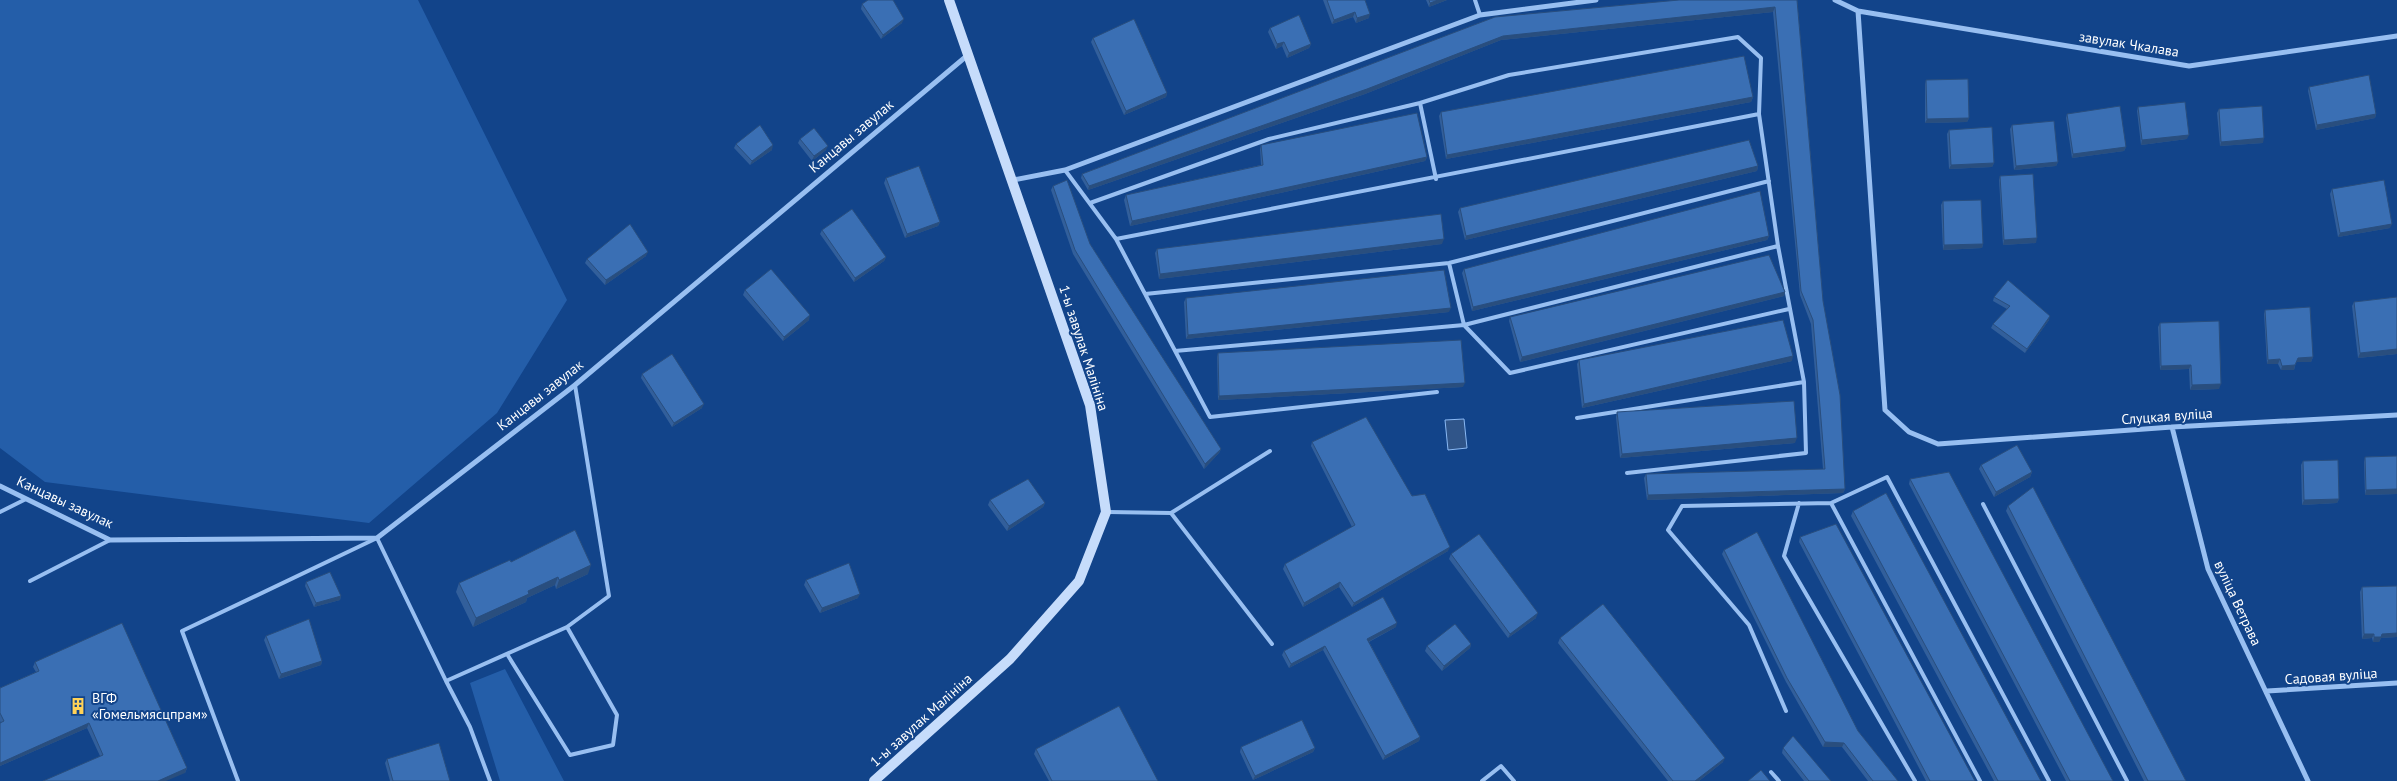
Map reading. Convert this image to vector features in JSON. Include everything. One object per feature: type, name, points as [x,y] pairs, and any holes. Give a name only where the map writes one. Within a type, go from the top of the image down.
[{"type":"street","points":[[949,0],[969,54]]},
{"type":"street","points":[[1013,180],[1065,170],[1480,15],[1596,0]]},
{"type":"street","name":"завулак Чкалава","points":[[1835,0],[1858,11],[2189,66],[2397,36]]},
{"type":"street","name":"Слуцкая вуліца","points":[[1858,11],[1885,410],[1909,432],[1938,444],[2172,427],[2397,415]]},
{"type":"street","name":"1-ы завулак Малініна","points":[[874,781],[1010,659],[1079,581],[1106,512],[1090,405],[969,54]]},
{"type":"street","name":"Канцавы завулак","points":[[0,486],[110,540],[377,538],[575,385],[969,54]]},
{"type":"street","name":"вуліца Ветрава","points":[[2172,427],[2208,569],[2267,691],[2307,781]]},
{"type":"street","name":"Садовая вуліца","points":[[2267,691],[2397,683]]},
{"type":"lane","points":[[1475,0],[1480,15]]},
{"type":"lane","points":[[1090,203],[1269,139],[1420,102],[1509,75],[1738,37],[1761,58],[1759,114],[1778,246],[1804,382],[1806,453],[1627,473]]},
{"type":"lane","points":[[1420,102],[1436,178]]},
{"type":"lane","points":[[1116,239],[1759,114]]},
{"type":"lane","points":[[1065,170],[1116,239],[1210,417],[1437,392]]},
{"type":"lane","points":[[1145,294],[1449,263],[1769,181]]},
{"type":"lane","points":[[1174,351],[1464,325],[1778,246]]},
{"type":"lane","points":[[1449,263],[1464,325],[1510,374],[1789,309]]},
{"type":"lane","points":[[1577,418],[1804,382]]},
{"type":"lane","points":[[446,681],[566,627],[609,596],[575,385]]},
{"type":"lane","points":[[1106,512],[1171,513],[1270,451]]},
{"type":"lane","points":[[1786,711],[1749,625],[1668,530],[1682,506],[1831,503],[1887,477],[2049,781]]},
{"type":"lane","points":[[0,512],[26,499]]},
{"type":"lane","points":[[1798,503],[1784,556],[1915,781]]},
{"type":"lane","points":[[1831,503],[1980,781]]},
{"type":"lane","points":[[1983,504],[2127,781]]},
{"type":"lane","points":[[1171,513],[1272,644]]},
{"type":"lane","points":[[238,781],[182,632],[377,538],[470,727],[490,781]]},
{"type":"lane","points":[[30,581],[110,540]]},
{"type":"lane","points":[[508,654],[570,755],[613,745],[617,715],[566,627]]},
{"type":"lane","points":[[1482,781],[1501,766],[1514,781]]},
{"type":"lane","points":[[1771,772],[1779,781]]},
{"type":"shaded area","points":[[0,0],[418,0],[567,300],[497,413],[369,523],[45,482],[0,448]]},
{"type":"shaded area","points":[[1464,419],[1467,448],[1448,450],[1445,420]]},
{"type":"shaded area","points":[[505,669],[564,781],[500,781],[470,683]]},
{"type":"building","points":[[868,0],[893,0],[904,19],[883,35],[862,4]]},
{"type":"building","points":[[1327,0],[1365,0],[1370,14],[1357,18],[1355,12],[1334,20]]},
{"type":"building","points":[[1679,0],[1797,0],[1823,301],[1840,395],[1845,489],[1648,495],[1646,474],[1825,469],[1813,320],[1801,291],[1775,7],[1503,36],[1367,89],[1089,186],[1082,174],[1495,17]]},
{"type":"building","points":[[1299,15],[1311,44],[1289,53],[1284,42],[1277,44],[1270,28]]},
{"type":"building","points":[[1134,19],[1167,93],[1126,111],[1093,38]]},
{"type":"building","points":[[1744,56],[1753,97],[1447,155],[1441,112]]},
{"type":"building","points":[[2369,75],[2376,114],[2317,125],[2309,87]]},
{"type":"building","points":[[1968,79],[1969,118],[1927,119],[1926,80]]},
{"type":"building","points":[[2185,102],[2189,135],[2142,140],[2138,107]]},
{"type":"building","points":[[2120,106],[2126,147],[2073,154],[2067,114]]},
{"type":"building","points":[[2262,106],[2264,138],[2221,142],[2219,109]]},
{"type":"building","points":[[1417,113],[1427,157],[1132,221],[1126,195],[1263,165],[1261,145]]},
{"type":"building","points":[[2054,121],[2058,162],[2016,166],[2012,125]]},
{"type":"building","points":[[760,125],[773,145],[752,161],[736,144]]},
{"type":"building","points":[[1992,127],[1994,163],[1951,165],[1949,130]]},
{"type":"building","points":[[814,128],[828,146],[814,156],[800,139]]},
{"type":"building","points":[[1749,140],[1758,166],[1466,236],[1460,208]]},
{"type":"building","points":[[919,166],[940,222],[907,234],[886,178]]},
{"type":"building","points":[[2033,174],[2037,238],[2004,240],[2000,176]]},
{"type":"building","points":[[1067,180],[1090,244],[1221,449],[1205,464],[1075,250],[1053,186]]},
{"type":"building","points":[[2384,180],[2392,224],[2340,233],[2332,189]]},
{"type":"building","points":[[1760,191],[1769,236],[1473,307],[1464,269]]},
{"type":"building","points":[[1981,200],[1983,244],[1944,245],[1943,201]]},
{"type":"building","points":[[852,209],[886,257],[855,278],[822,230]]},
{"type":"building","points":[[1441,214],[1444,239],[1160,274],[1157,249]]},
{"type":"building","points":[[630,224],[648,252],[606,280],[587,259]]},
{"type":"building","points":[[1769,255],[1785,292],[1522,357],[1510,317]]},
{"type":"building","points":[[771,269],[810,315],[784,337],[745,290]]},
{"type":"building","points":[[1444,270],[1451,308],[1188,335],[1186,298]]},
{"type":"building","points":[[2008,280],[2050,316],[2027,349],[1993,324],[2010,306],[1994,297]]},
{"type":"building","points":[[2397,297],[2397,349],[2360,353],[2354,302]]},
{"type":"building","points":[[2310,307],[2313,357],[2298,358],[2295,365],[2282,366],[2280,359],[2268,360],[2265,310]]},
{"type":"building","points":[[1783,320],[1793,356],[1584,404],[1579,360]]},
{"type":"building","points":[[2219,321],[2221,384],[2192,385],[2191,365],[2161,366],[2160,323]]},
{"type":"building","points":[[1461,340],[1465,383],[1219,396],[1218,353]]},
{"type":"building","points":[[672,354],[704,404],[674,423],[642,374]]},
{"type":"building","points":[[1794,401],[1797,438],[1622,454],[1617,412]]},
{"type":"building","points":[[1366,417],[1412,496],[1425,494],[1450,547],[1354,603],[1340,582],[1304,603],[1285,564],[1355,525],[1312,442]]},
{"type":"building","points":[[2017,445],[2032,472],[1996,492],[1981,465]]},
{"type":"building","points":[[2397,456],[2397,489],[2366,490],[2365,457]]},
{"type":"building","points":[[2338,460],[2339,499],[2304,500],[2303,461]]},
{"type":"building","points":[[1949,472],[2113,781],[2070,781],[1910,479]]},
{"type":"building","points":[[1028,479],[1045,503],[1009,526],[990,500]]},
{"type":"building","points":[[2033,487],[2186,781],[2148,781],[2008,506]]},
{"type":"building","points":[[1886,493],[2041,781],[1998,781],[1853,511]]},
{"type":"building","points":[[1836,524],[1975,781],[1930,781],[1800,537]]},
{"type":"building","points":[[575,530],[591,565],[559,580],[558,577],[528,591],[529,594],[476,618],[459,583],[510,560],[511,562]]},
{"type":"building","points":[[1757,532],[1858,731],[1898,781],[1873,781],[1844,743],[1825,742],[1787,678],[1724,550]]},
{"type":"building","points":[[1479,534],[1538,613],[1510,634],[1451,554]]},
{"type":"building","points":[[849,563],[860,594],[822,608],[806,580]]},
{"type":"building","points":[[330,572],[341,596],[316,603],[306,582]]},
{"type":"building","points":[[2397,586],[2397,633],[2382,634],[2381,637],[2374,637],[2374,634],[2364,634],[2362,587]]},
{"type":"building","points":[[1383,597],[1397,623],[1367,639],[1420,737],[1385,756],[1325,646],[1291,664],[1284,651]]},
{"type":"building","points":[[1603,604],[1725,758],[1695,781],[1673,781],[1560,638]]},
{"type":"building","points":[[309,619],[322,661],[281,674],[266,636]]},
{"type":"building","name":"ВГФ «Гомельмясцпрам»","points":[[122,623],[187,768],[158,781],[43,781],[103,755],[89,723],[0,763],[0,723],[4,721],[0,713],[0,688],[39,671],[35,662]]},
{"type":"building","points":[[1455,624],[1471,644],[1444,666],[1427,646]]},
{"type":"building","points":[[1119,706],[1158,781],[1052,781],[1036,749]]},
{"type":"building","points":[[1302,720],[1315,748],[1255,776],[1241,747]]},
{"type":"building","points":[[1793,736],[1831,781],[1809,781],[1783,748]]},
{"type":"building","points":[[439,743],[450,781],[393,781],[387,759]]},
{"type":"building","points":[[1761,770],[1770,781],[1748,781]]},
{"type":"place","name":"ВГФ «Гомельмясцпрам»","points":[[78,706]]}]
